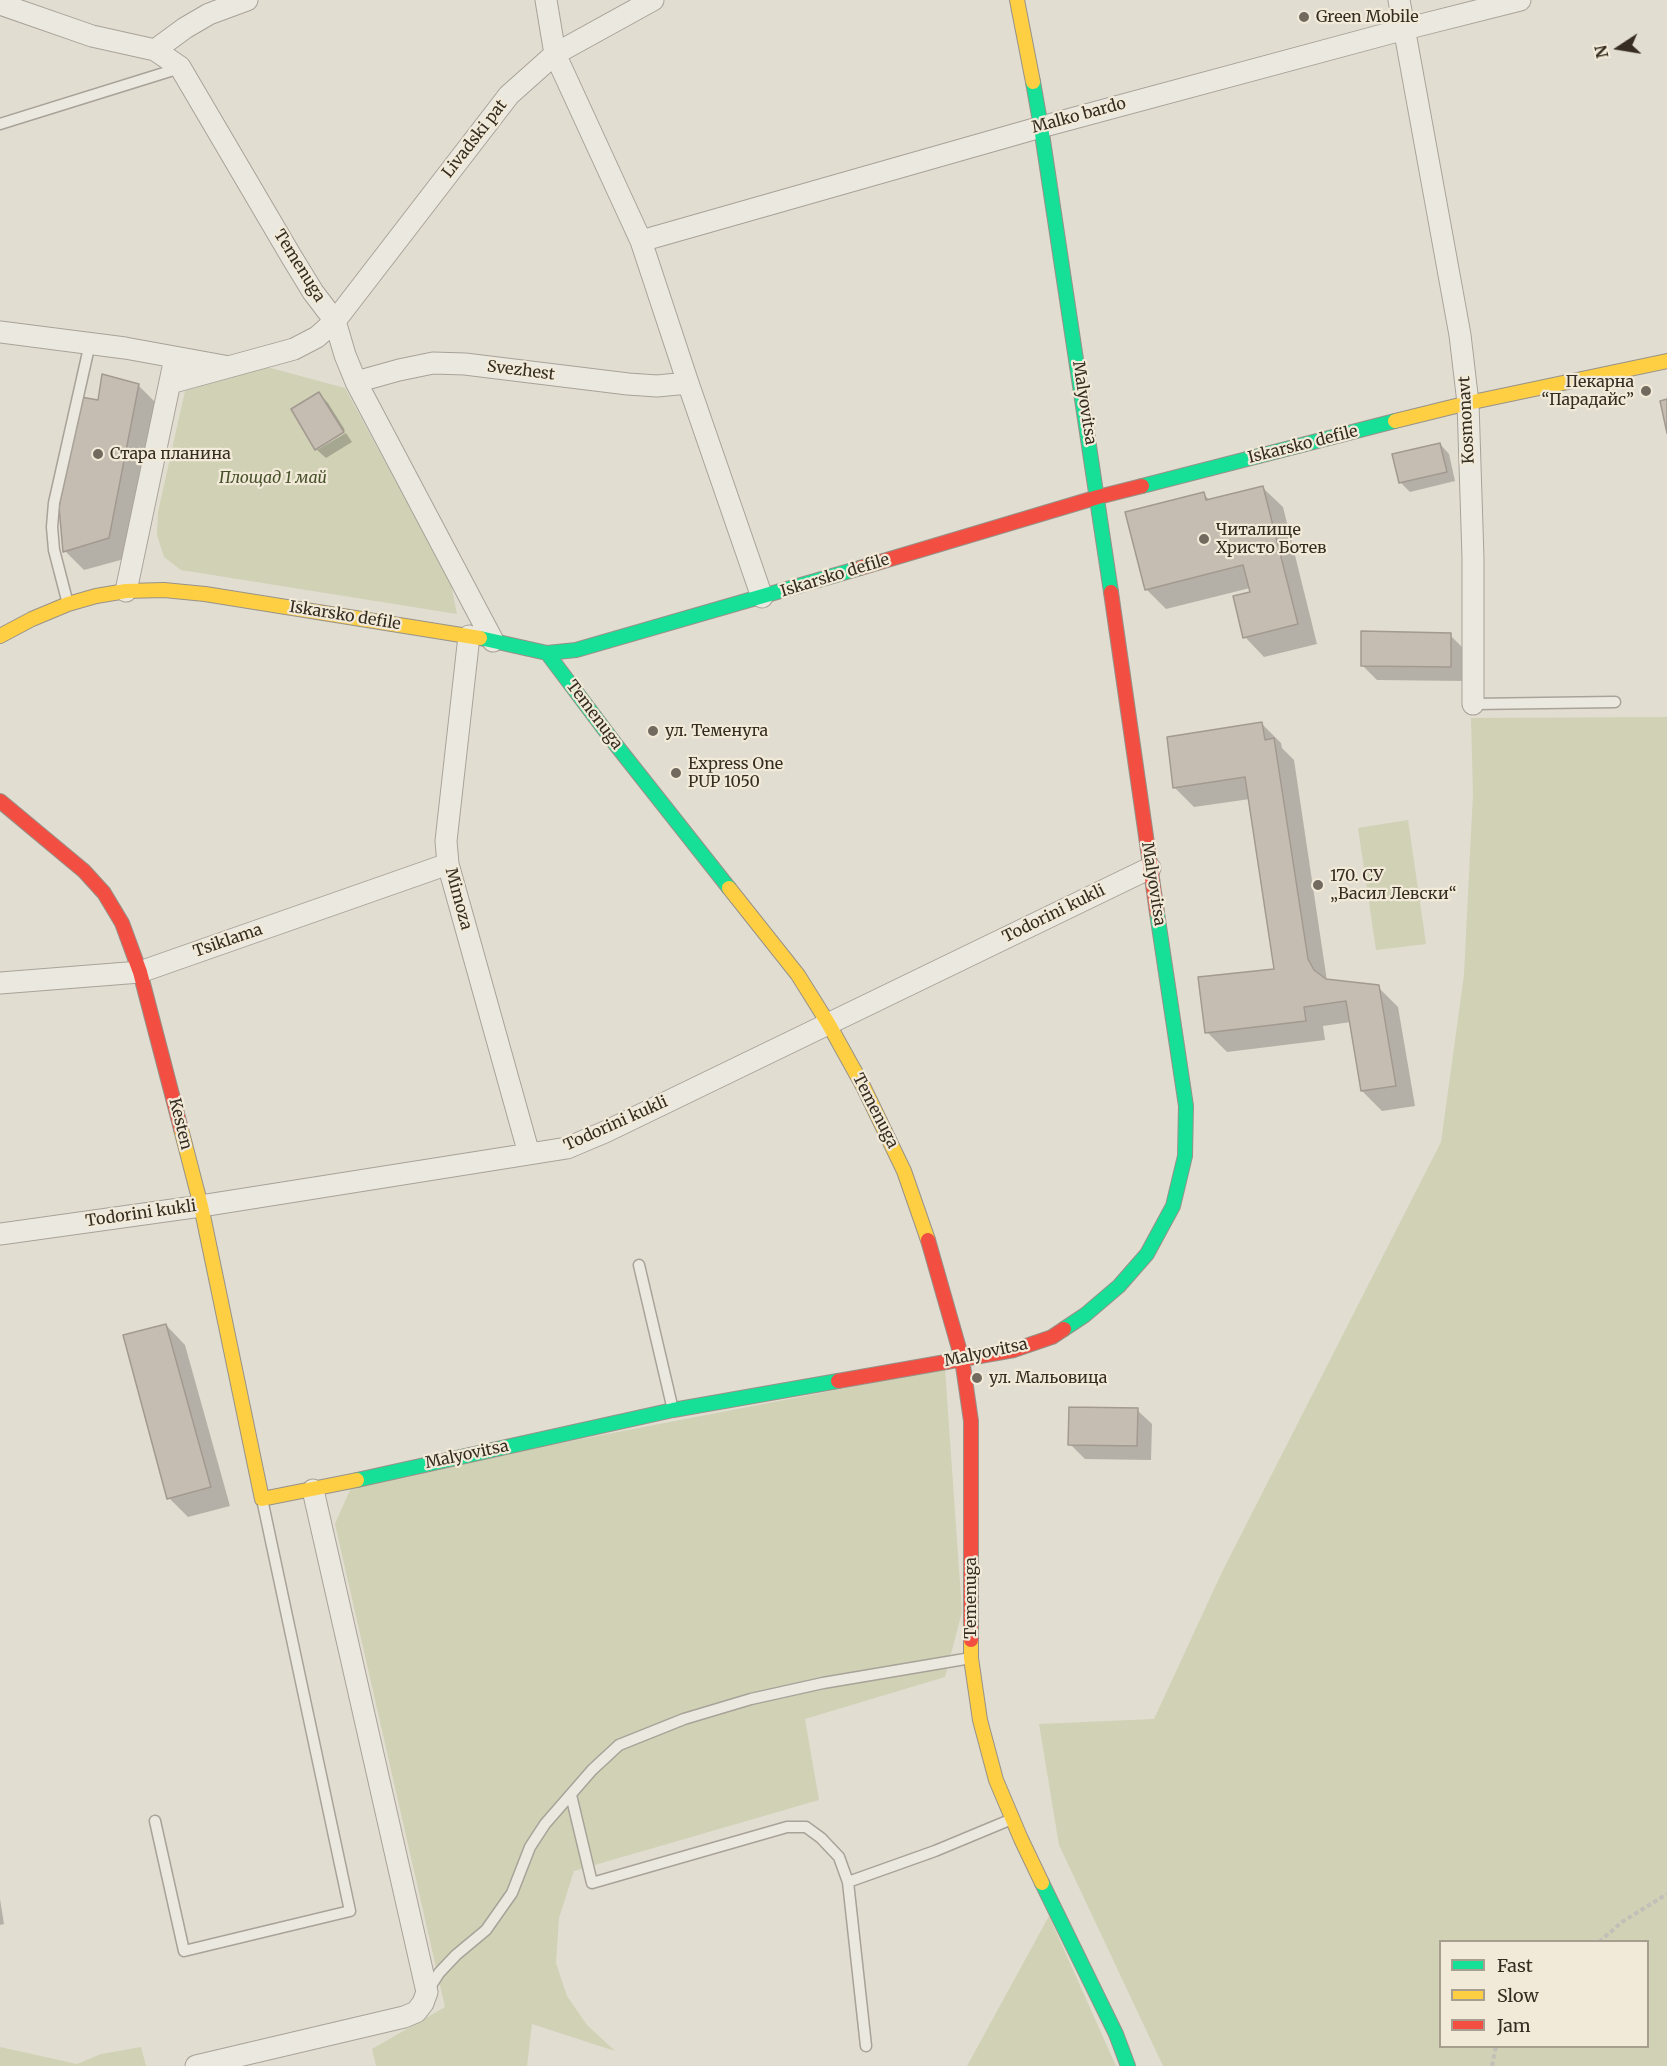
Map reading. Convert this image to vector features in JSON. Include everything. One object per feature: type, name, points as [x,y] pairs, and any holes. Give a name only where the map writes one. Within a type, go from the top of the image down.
[{"type":"street","points":[[155,50],[185,28],[210,14],[247,0]]},
{"type":"street","points":[[546,0],[555,54],[641,241],[762,597]]},
{"type":"street","name":"Livadski pat","points":[[170,383],[294,349],[317,337],[335,321],[509,95],[555,54],[653,0]]},
{"type":"street","name":"Malyovitsa","points":[[262,1499],[313,1490],[673,1410],[1014,1350],[1052,1337],[1085,1315],[1119,1286],[1147,1254],[1173,1206],[1185,1156],[1186,1106],[1098,497],[1041,127],[1017,0]]},
{"type":"street","name":"Kosmonavt","points":[[1399,0],[1460,335],[1468,403],[1473,558],[1473,704]]},
{"type":"street","name":"Malko bardo","points":[[641,241],[1041,127],[1520,0]]},
{"type":"street","name":"Temenuga","points":[[0,4],[92,36],[155,50],[180,68],[291,256],[335,321],[356,382],[493,641]]},
{"type":"street","points":[[0,332],[125,348],[231,368]]},
{"type":"street","points":[[126,591],[175,358]]},
{"type":"street","name":"Iskarsko defile","points":[[0,636],[68,604],[96,596],[126,591],[164,590],[205,594],[469,636],[547,653],[576,650],[1098,497],[1468,403],[1667,361]]},
{"type":"street","name":"Svezhest","points":[[356,382],[433,363],[465,364],[637,385],[688,383]]},
{"type":"street","name":"Mimoza","points":[[469,636],[446,841],[448,864],[530,1154]]},
{"type":"street","name":"Temenuga","points":[[547,653],[616,745],[798,975],[864,1086],[904,1171],[935,1259],[962,1359],[971,1421],[971,1658],[980,1720],[996,1780],[1116,2034],[1128,2066]]},
{"type":"street","name":"Kesten","points":[[0,801],[84,871],[105,893],[122,923],[140,972],[201,1206],[262,1499]]},
{"type":"street","name":"Tsiklama","points":[[0,983],[140,972],[448,864]]},
{"type":"street","name":"Todorini kukli","points":[[0,1234],[201,1206],[567,1148],[1150,868]]},
{"type":"street","points":[[196,2066],[404,2017],[416,2012],[427,1992],[313,1490]]},
{"type":"lane","points":[[0,124],[180,68]]},
{"type":"lane","points":[[68,604],[54,550],[52,527],[54,503],[90,343]]},
{"type":"lane","name":"Kosmonavt","points":[[1473,704],[1615,702]]},
{"type":"lane","points":[[639,1265],[673,1410]]},
{"type":"lane","points":[[156,1821],[184,1951],[350,1911],[262,1499]]},
{"type":"lane","points":[[427,1992],[456,1955],[486,1930],[512,1893],[530,1847],[545,1824],[592,1770],[619,1745],[684,1719],[751,1699],[823,1683],[971,1658]]},
{"type":"lane","points":[[571,1795],[592,1883],[787,1827],[806,1827],[821,1838],[839,1857],[848,1882],[866,2046]]},
{"type":"lane","points":[[848,1882],[935,1851],[1013,1819]]},
{"type":"path","points":[[1600,1940],[1622,1922],[1667,1894]]},
{"type":"path","points":[[1492,2066],[1496,2048]]},
{"type":"green space","name":"Площад 1 май","points":[[267,367],[345,388],[451,584],[457,614],[181,570],[164,557],[157,535],[158,512],[185,391]]},
{"type":"green space","points":[[1667,717],[1667,2066],[1163,2066],[1059,1845],[1039,1724],[1154,1719],[1222,1572],[1441,1142],[1464,975],[1473,794],[1471,718]]},
{"type":"green space","points":[[1408,820],[1426,944],[1376,950],[1358,828]]},
{"type":"green space","points":[[945,1369],[962,1612],[945,1677],[805,1719],[819,1800],[574,1871],[559,1918],[556,1963],[567,1996],[587,2025],[615,2051],[532,2024],[527,2066],[376,2066],[372,2049],[445,2007],[335,1524],[353,1483]]},
{"type":"green space","points":[[1049,1916],[1116,2066],[967,2066]]},
{"type":"green space","points":[[0,2047],[77,2064],[101,2054],[141,2047],[146,2066],[0,2066]]},
{"type":"building","name":"Стара планина","points":[[102,374],[139,384],[109,538],[63,552],[59,507],[81,397],[98,400]]},
{"type":"building","points":[[319,392],[344,432],[315,450],[291,409]]},
{"type":"building","points":[[1667,399],[1667,433],[1660,401]]},
{"type":"building","points":[[1440,443],[1447,472],[1399,483],[1392,454]]},
{"type":"building","name":"Читалище Христо Ботев","points":[[1263,486],[1298,624],[1243,638],[1233,596],[1250,592],[1243,565],[1145,590],[1125,512],[1204,492],[1206,500]]},
{"type":"building","points":[[1361,631],[1451,633],[1451,667],[1361,666]]},
{"type":"building","points":[[1262,722],[1265,740],[1274,738],[1308,959],[1314,970],[1326,979],[1379,985],[1396,1086],[1361,1091],[1346,1001],[1304,1007],[1306,1021],[1205,1033],[1198,977],[1274,969],[1245,777],[1173,788],[1167,737]]},
{"type":"building","points":[[166,1324],[211,1487],[167,1499],[123,1335]]},
{"type":"building","points":[[1069,1407],[1138,1408],[1137,1446],[1068,1445]]},
{"type":"traffic: fast","points":[[1033,82],[1111,592]]},
{"type":"traffic: fast","points":[[1142,486],[1395,421]]},
{"type":"traffic: fast","points":[[480,638],[547,653],[576,650],[860,568]]},
{"type":"traffic: fast","points":[[547,653],[729,888]]},
{"type":"traffic: fast","points":[[1064,1329],[1085,1315],[1119,1286],[1147,1254],[1173,1206],[1185,1156],[1186,1106],[1157,913]]},
{"type":"traffic: fast","points":[[357,1480],[673,1410],[838,1381]]},
{"type":"traffic: fast","points":[[1042,1883],[1116,2034],[1128,2066]]},
{"type":"traffic: slow","points":[[1017,0],[1033,82]]},
{"type":"traffic: slow","points":[[1395,421],[1468,403],[1667,361]]},
{"type":"traffic: slow","points":[[0,636],[32,619],[68,604],[96,596],[126,591],[164,590],[205,594],[480,638]]},
{"type":"traffic: slow","points":[[729,888],[798,975],[828,1023],[863,1086],[904,1171],[928,1240]]},
{"type":"traffic: slow","points":[[181,1129],[201,1206],[262,1499],[357,1480]]},
{"type":"traffic: slow","points":[[971,1640],[971,1658],[980,1720],[996,1780],[1042,1883]]},
{"type":"traffic: jam","points":[[860,568],[1142,486]]},
{"type":"traffic: jam","points":[[1111,592],[1157,913]]},
{"type":"traffic: jam","points":[[0,801],[84,871],[104,893],[122,923],[140,972],[181,1129]]},
{"type":"traffic: jam","points":[[928,1240],[962,1359],[971,1421],[971,1640]]},
{"type":"traffic: jam","points":[[838,1381],[1014,1350],[1052,1337],[1064,1329]]},
{"type":"place","name":"Green Mobile","points":[[1304,17]]},
{"type":"place","name":"Пекарна “Парадайс”","points":[[1646,391]]},
{"type":"place","name":"Стара планина","points":[[98,454]]},
{"type":"place","name":"Читалище Христо Ботев","points":[[1204,539]]},
{"type":"place","name":"ул. Теменуга","points":[[653,731]]},
{"type":"place","name":"Express One PUP 1050","points":[[676,773]]},
{"type":"place","name":"170. СУ „Васил Левски“","points":[[1318,885]]},
{"type":"place","name":"ул. Мальовица","points":[[977,1378]]}]
